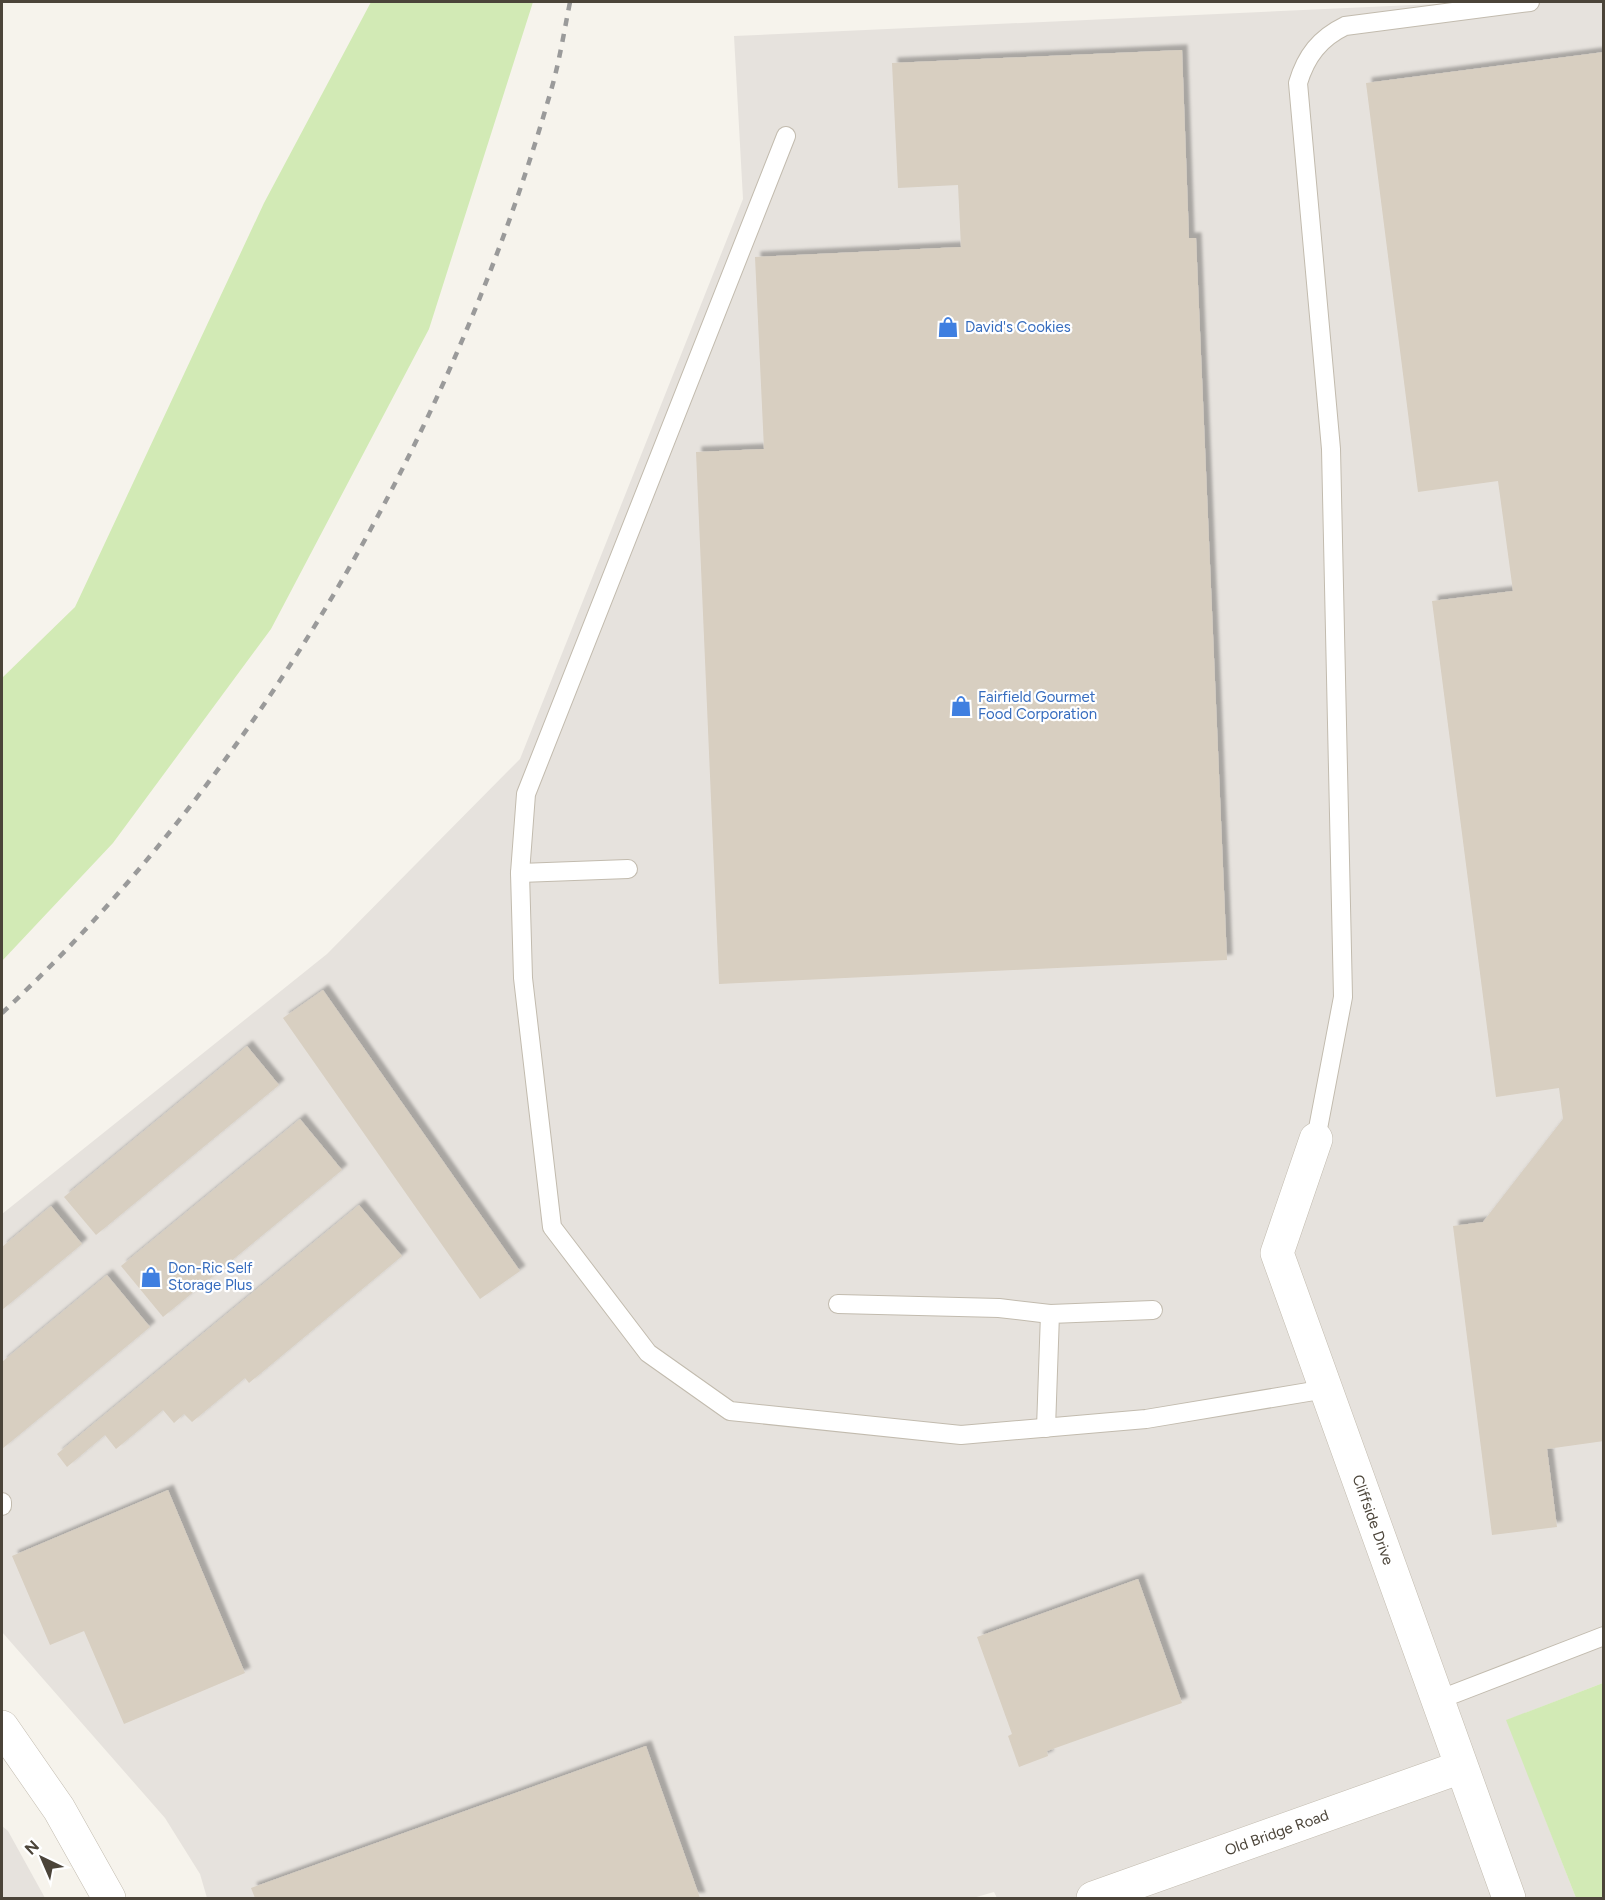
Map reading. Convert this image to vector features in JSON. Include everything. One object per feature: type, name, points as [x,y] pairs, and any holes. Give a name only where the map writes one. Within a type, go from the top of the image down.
[{"type":"street","name":"Cliffside Drive","points":[[1316,1139],[1277,1253],[1509,1899]]},
{"type":"street","points":[[2,1727],[58,1809],[109,1899]]},
{"type":"street","name":"Old Bridge Road","points":[[1093,1899],[1461,1767]]},
{"type":"lane","points":[[1316,1139],[1343,997],[1331,449],[1298,82],[1302,68],[1315,48],[1331,33],[1345,26],[1530,2]]},
{"type":"lane","points":[[786,135],[526,794],[520,873],[523,978],[552,1227],[648,1353],[730,1411],[961,1435],[1146,1419],[1326,1389]]},
{"type":"lane","points":[[520,873],[628,869]]},
{"type":"lane","points":[[838,1304],[999,1308],[1050,1314],[1153,1310]]},
{"type":"lane","points":[[1046,1428],[1050,1314]]},
{"type":"lane","points":[[1438,1700],[1604,1636]]},
{"type":"shaded area","points":[[1479,2],[1603,2],[1603,1683],[1507,1720],[1576,1898],[997,1898],[994,1892],[973,1898],[207,1898],[200,1874],[165,1818],[2,1632],[2,1214],[327,954],[520,759],[743,199],[734,36]]},
{"type":"shaded area","points":[[2,1826],[8,1831],[45,1898],[2,1898]]},
{"type":"green space","points":[[371,2],[533,2],[429,329],[271,629],[113,843],[2,961],[2,678],[75,607],[264,203]]},
{"type":"green space","points":[[1603,1683],[1603,1898],[1576,1898],[1506,1720]]},
{"type":"building","name":"Fairfield Gourmet Food Corporation","points":[[1182,50],[1189,238],[1196,238],[1227,960],[719,984],[696,452],[764,449],[755,257],[961,247],[958,185],[898,188],[892,63]]},
{"type":"building","points":[[1604,52],[1604,1441],[1547,1449],[1557,1527],[1492,1535],[1453,1226],[1483,1222],[1563,1119],[1559,1088],[1496,1097],[1432,601],[1513,591],[1498,481],[1418,492],[1366,83]]},
{"type":"building","points":[[323,990],[520,1271],[480,1299],[283,1018]]},
{"type":"building","points":[[247,1046],[279,1085],[96,1235],[64,1197]]},
{"type":"building","points":[[300,1119],[342,1170],[163,1317],[121,1266]]},
{"type":"building","points":[[359,1205],[402,1256],[249,1383],[245,1378],[192,1422],[184,1414],[174,1423],[163,1410],[116,1449],[105,1435],[67,1467],[57,1454]]},
{"type":"building","points":[[51,1206],[82,1244],[2,1310],[2,1247]]},
{"type":"building","points":[[107,1275],[150,1327],[2,1449],[2,1362]]},
{"type":"building","points":[[168,1490],[245,1673],[124,1724],[84,1631],[50,1645],[12,1556]]},
{"type":"building","points":[[1138,1579],[1182,1703],[1047,1751],[1048,1756],[1019,1767],[1008,1736],[1012,1734],[977,1637]]},
{"type":"building","points":[[646,1746],[700,1898],[255,1898],[251,1888]]},
{"type":"railway","points":[[2,1013],[96,918],[183,816],[263,706],[336,590],[402,470],[460,346],[509,220],[550,94],[570,2]]},
{"type":"place","name":"David's Cookies","points":[[948,327]]},
{"type":"place","name":"Fairfield Gourmet Food Corporation","points":[[961,706]]},
{"type":"place","name":"Don-Ric Self Storage Plus","points":[[151,1277]]}]
